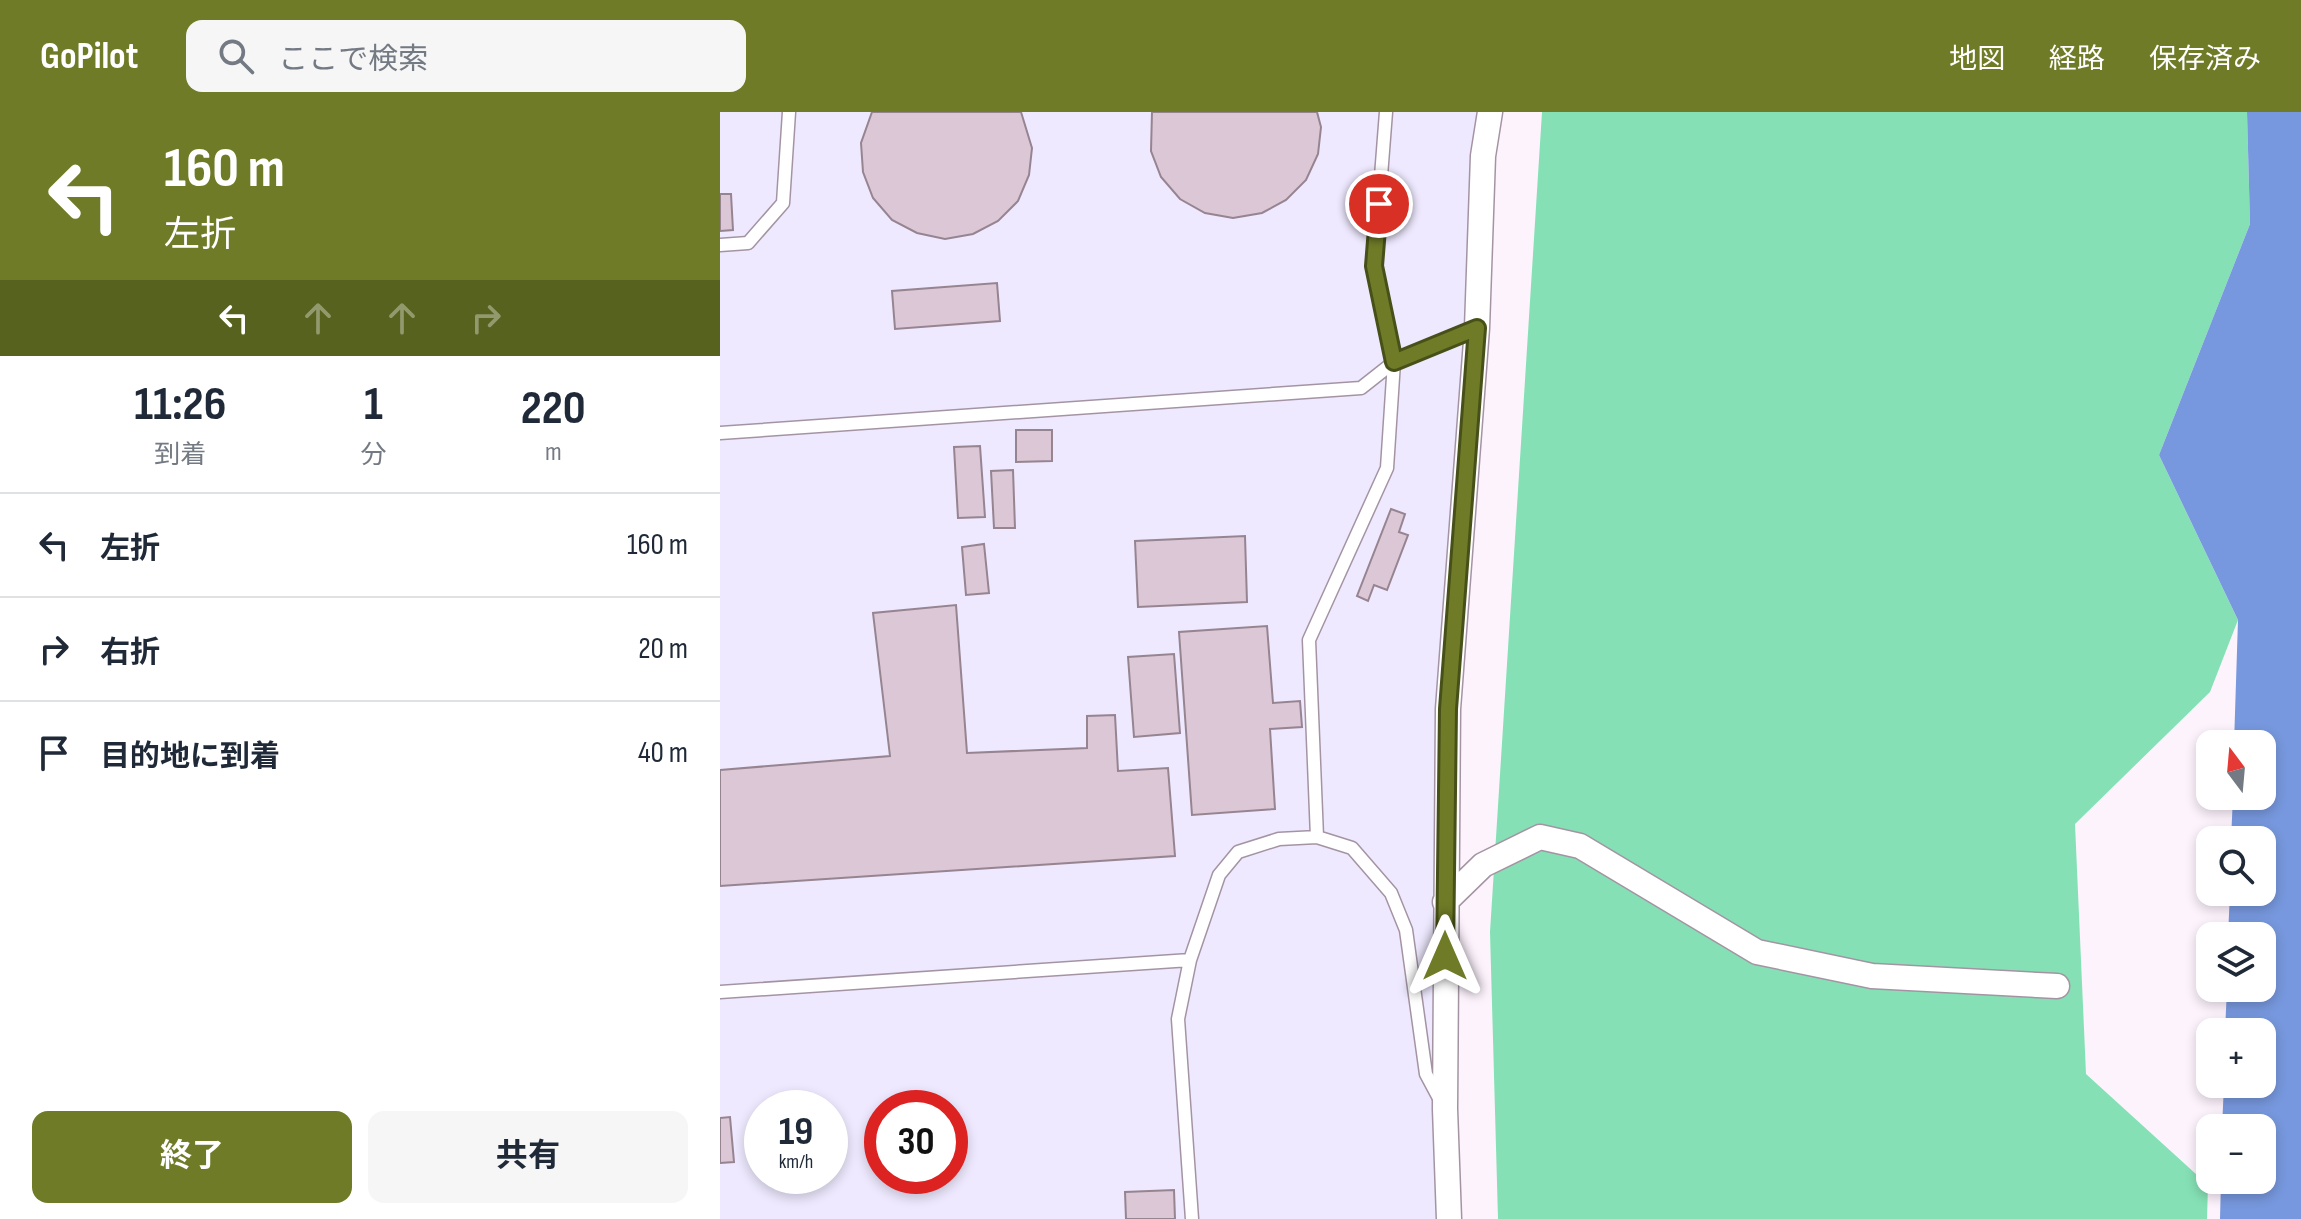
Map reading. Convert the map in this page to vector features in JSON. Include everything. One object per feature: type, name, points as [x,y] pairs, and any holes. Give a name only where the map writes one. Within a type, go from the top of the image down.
[{"type":"street","points":[[1449,1219],[1445,1109],[1448,709],[1477,328],[1483,156],[1490,112]]},
{"type":"street","points":[[1445,902],[1483,865],[1540,837],[1580,846],[1757,952],[1872,976],[2057,986]]},
{"type":"lane","points":[[720,245],[748,243],[783,203],[789,112]]},
{"type":"lane","points":[[1317,837],[1309,640],[1387,468],[1394,362],[1374,266],[1386,112]]},
{"type":"lane","points":[[720,433],[1361,388],[1394,362],[1477,328]]},
{"type":"lane","points":[[1192,1219],[1178,1019],[1190,960],[1219,875],[1238,852],[1279,839],[1317,837],[1352,848],[1391,893],[1406,930],[1426,1074],[1445,1109]]},
{"type":"lane","points":[[720,992],[1190,960]]},
{"type":"shaded area","points":[[720,112],[1483,112],[1445,902],[1451,1219],[720,1219]]},
{"type":"green space","points":[[1542,112],[2247,112],[2250,224],[2159,455],[2238,620],[2210,692],[2075,824],[2086,1074],[2196,1174],[2196,1194],[2208,1194],[2207,1219],[1498,1219],[1490,932]]},
{"type":"water","points":[[2247,112],[2301,112],[2301,1219],[2220,1219],[2221,1194],[2276,1194],[2276,1114],[2223,1114],[2223,1098],[2276,1098],[2276,1018],[2226,1018],[2226,1002],[2276,1002],[2276,922],[2229,922],[2229,906],[2276,906],[2276,826],[2232,826],[2232,810],[2276,810],[2276,730],[2234,730],[2238,620],[2159,455],[2250,224]]},
{"type":"building","points":[[872,112],[1021,112],[1032,148],[1029,175],[1018,201],[998,221],[973,234],[945,239],[917,233],[892,220],[873,198],[863,172],[861,143]]},
{"type":"building","points":[[1152,112],[1317,112],[1321,127],[1318,154],[1306,180],[1286,200],[1262,213],[1233,218],[1205,213],[1180,199],[1161,177],[1151,151]]},
{"type":"building","points":[[720,194],[731,194],[733,230],[720,231]]},
{"type":"building","points":[[997,283],[1000,321],[895,329],[892,291]]},
{"type":"building","points":[[1016,430],[1052,430],[1052,461],[1016,462]]},
{"type":"building","points":[[980,446],[985,517],[958,518],[954,447]]},
{"type":"building","points":[[1013,470],[1015,528],[994,528],[991,471]]},
{"type":"building","points":[[1391,509],[1405,514],[1399,532],[1408,535],[1387,590],[1374,585],[1368,601],[1357,596]]},
{"type":"building","points":[[1245,536],[1247,602],[1138,607],[1135,541]]},
{"type":"building","points":[[984,544],[989,593],[966,595],[962,547]]},
{"type":"building","points":[[956,605],[967,753],[1087,748],[1087,716],[1115,715],[1118,771],[1168,768],[1175,856],[720,886],[720,770],[890,756],[873,613]]},
{"type":"building","points":[[1267,626],[1273,703],[1300,701],[1302,727],[1270,729],[1275,809],[1192,815],[1179,632]]},
{"type":"building","points":[[1174,654],[1180,733],[1134,737],[1128,657]]},
{"type":"building","points":[[730,1117],[734,1162],[720,1163],[720,1118]]},
{"type":"building","points":[[1174,1190],[1175,1219],[1126,1219],[1125,1192]]},
{"type":"route","points":[[1379,204],[1374,266],[1394,362],[1477,328],[1448,709],[1445,956]]}]
